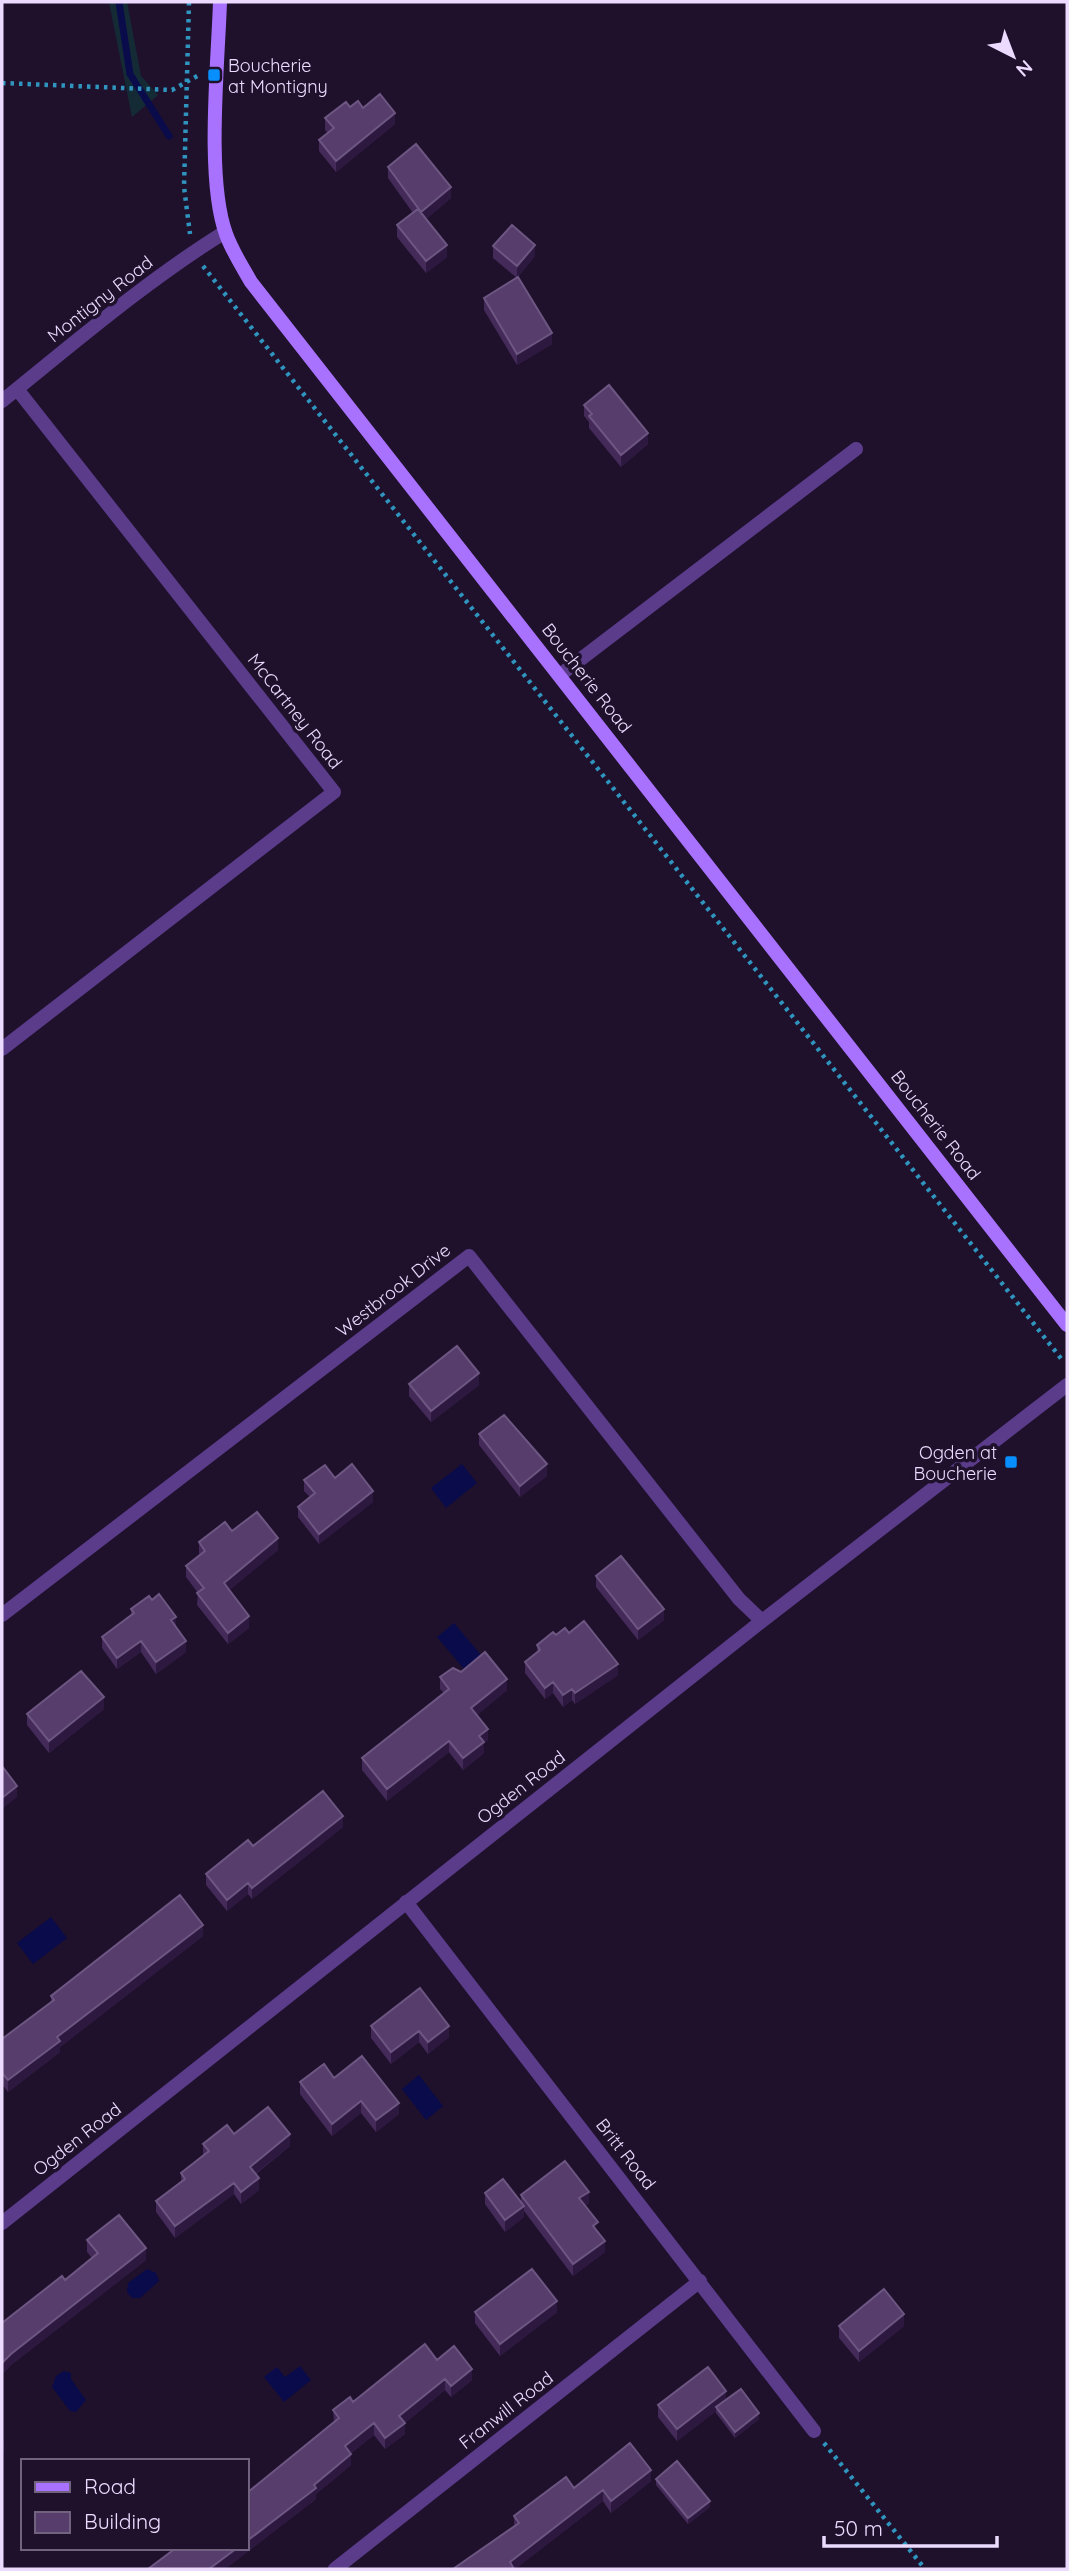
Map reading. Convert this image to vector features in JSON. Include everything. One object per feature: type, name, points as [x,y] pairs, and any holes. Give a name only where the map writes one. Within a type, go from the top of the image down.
[{"type":"main road","name":"Boucherie Road","points":[[220,2],[217,182],[225,232],[236,256],[267,304],[561,675],[1067,1325]]},
{"type":"street","name":"Montigny Road","points":[[2,401],[127,302],[225,232]]},
{"type":"street","name":"McCartney Road","points":[[2,1049],[334,792],[17,389]]},
{"type":"street","points":[[561,675],[856,449]]},
{"type":"street","name":"Westbrook Drive","points":[[2,1615],[469,1256],[731,1589],[762,1621]]},
{"type":"street","name":"Ogden Road","points":[[2,2222],[762,1621],[1067,1385]]},
{"type":"street","name":"Britt Road","points":[[406,1902],[814,2431]]},
{"type":"street","name":"Franwill Road","points":[[335,2569],[700,2281]]},
{"type":"path","points":[[2,83],[172,90],[218,64]]},
{"type":"path","points":[[814,2431],[925,2569]]},
{"type":"shaded area","points":[[109,2],[127,2],[141,76],[158,95],[132,117]]},
{"type":"shaded area","points":[[462,1464],[477,1483],[446,1508],[431,1488]]},
{"type":"shaded area","points":[[454,1623],[481,1655],[464,1669],[437,1637]]},
{"type":"shaded area","points":[[51,1917],[67,1938],[33,1964],[17,1943]]},
{"type":"shaded area","points":[[419,2075],[443,2106],[426,2120],[402,2089]]},
{"type":"shaded area","points":[[147,2269],[156,2273],[159,2281],[140,2298],[132,2298],[127,2292],[128,2283]]},
{"type":"shaded area","points":[[300,2366],[311,2380],[284,2402],[264,2377],[277,2367],[285,2377]]},
{"type":"shaded area","points":[[64,2371],[71,2373],[71,2379],[86,2400],[76,2412],[70,2411],[52,2387],[56,2376]]},
{"type":"building","points":[[380,94],[395,113],[336,161],[319,140],[334,128],[325,118],[346,102],[350,107],[358,101],[363,108]]},
{"type":"building","points":[[416,144],[451,187],[421,212],[388,167]]},
{"type":"building","points":[[418,209],[447,245],[426,261],[397,225]]},
{"type":"building","points":[[512,225],[535,245],[517,266],[493,246]]},
{"type":"building","points":[[518,277],[552,333],[517,354],[484,298]]},
{"type":"building","points":[[609,385],[648,433],[621,455],[589,416],[592,414],[584,405]]},
{"type":"building","points":[[457,1346],[479,1373],[431,1411],[409,1384]]},
{"type":"building","points":[[504,1415],[547,1464],[520,1486],[479,1434]]},
{"type":"building","points":[[352,1464],[373,1491],[319,1534],[298,1507],[315,1493],[304,1480],[325,1465],[335,1478]]},
{"type":"building","points":[[257,1512],[278,1538],[224,1583],[249,1616],[228,1633],[197,1593],[204,1588],[186,1566],[205,1551],[199,1542],[225,1522],[232,1531]]},
{"type":"building","points":[[621,1556],[664,1609],[638,1629],[596,1576]]},
{"type":"building","points":[[159,1594],[176,1617],[171,1620],[186,1641],[156,1662],[141,1641],[117,1658],[102,1637],[134,1613],[131,1609],[149,1596],[152,1600]]},
{"type":"building","points":[[584,1621],[618,1664],[575,1693],[572,1689],[563,1695],[553,1682],[545,1688],[525,1662],[540,1650],[537,1645],[553,1632],[556,1635],[565,1628],[569,1633]]},
{"type":"building","points":[[485,1652],[507,1679],[471,1708],[488,1729],[479,1736],[484,1742],[463,1758],[449,1741],[387,1789],[362,1758],[449,1689],[440,1677],[453,1668],[461,1672]]},
{"type":"building","points":[[81,1671],[104,1697],[49,1741],[27,1714]]},
{"type":"building","points":[[2,1766],[17,1786],[2,1798]]},
{"type":"building","points":[[323,1791],[343,1816],[252,1888],[248,1883],[227,1900],[206,1874],[248,1840],[253,1846]]},
{"type":"building","points":[[180,1895],[203,1925],[57,2037],[60,2041],[8,2080],[2,2073],[2,2039],[54,2000],[51,1996]]},
{"type":"building","points":[[420,1988],[449,2026],[428,2042],[419,2031],[391,2052],[371,2026]]},
{"type":"building","points":[[362,2056],[399,2103],[376,2120],[361,2101],[332,2124],[300,2082],[324,2064],[334,2078]]},
{"type":"building","points":[[268,2107],[290,2134],[250,2167],[259,2178],[241,2192],[234,2183],[175,2226],[156,2201],[185,2179],[181,2173],[209,2151],[203,2144],[227,2125],[234,2134]]},
{"type":"building","points":[[565,2161],[589,2192],[579,2198],[598,2222],[593,2226],[605,2241],[573,2264],[521,2195]]},
{"type":"building","points":[[503,2179],[524,2206],[505,2220],[485,2193]]},
{"type":"building","points":[[119,2215],[146,2248],[2,2363],[2,2323],[62,2276],[65,2280],[98,2253],[87,2240]]},
{"type":"building","points":[[532,2269],[557,2301],[500,2344],[475,2312]]},
{"type":"building","points":[[884,2289],[904,2314],[859,2351],[839,2326]]},
{"type":"building","points":[[425,2344],[437,2360],[454,2346],[472,2369],[451,2386],[445,2379],[399,2416],[405,2423],[385,2438],[374,2423],[345,2446],[351,2454],[314,2485],[316,2488],[248,2540],[248,2492],[339,2418],[333,2410],[350,2397],[353,2402]]},
{"type":"building","points":[[708,2367],[726,2391],[677,2429],[658,2405]]},
{"type":"building","points":[[741,2389],[759,2413],[735,2432],[716,2407]]},
{"type":"building","points":[[630,2443],[651,2470],[611,2501],[603,2490],[510,2562],[514,2569],[453,2569],[519,2523],[514,2516],[566,2477],[574,2488]]},
{"type":"building","points":[[677,2461],[710,2501],[688,2518],[656,2479]]},
{"type":"building","points":[[173,2550],[234,2550],[209,2569],[148,2569]]},
{"type":"waterway","points":[[119,2],[130,74],[169,136]]},
{"type":"place","name":"Boucherie at Montigny","points":[[214,75]]},
{"type":"place","name":"Ogden at Boucherie","points":[[1011,1462]]}]
